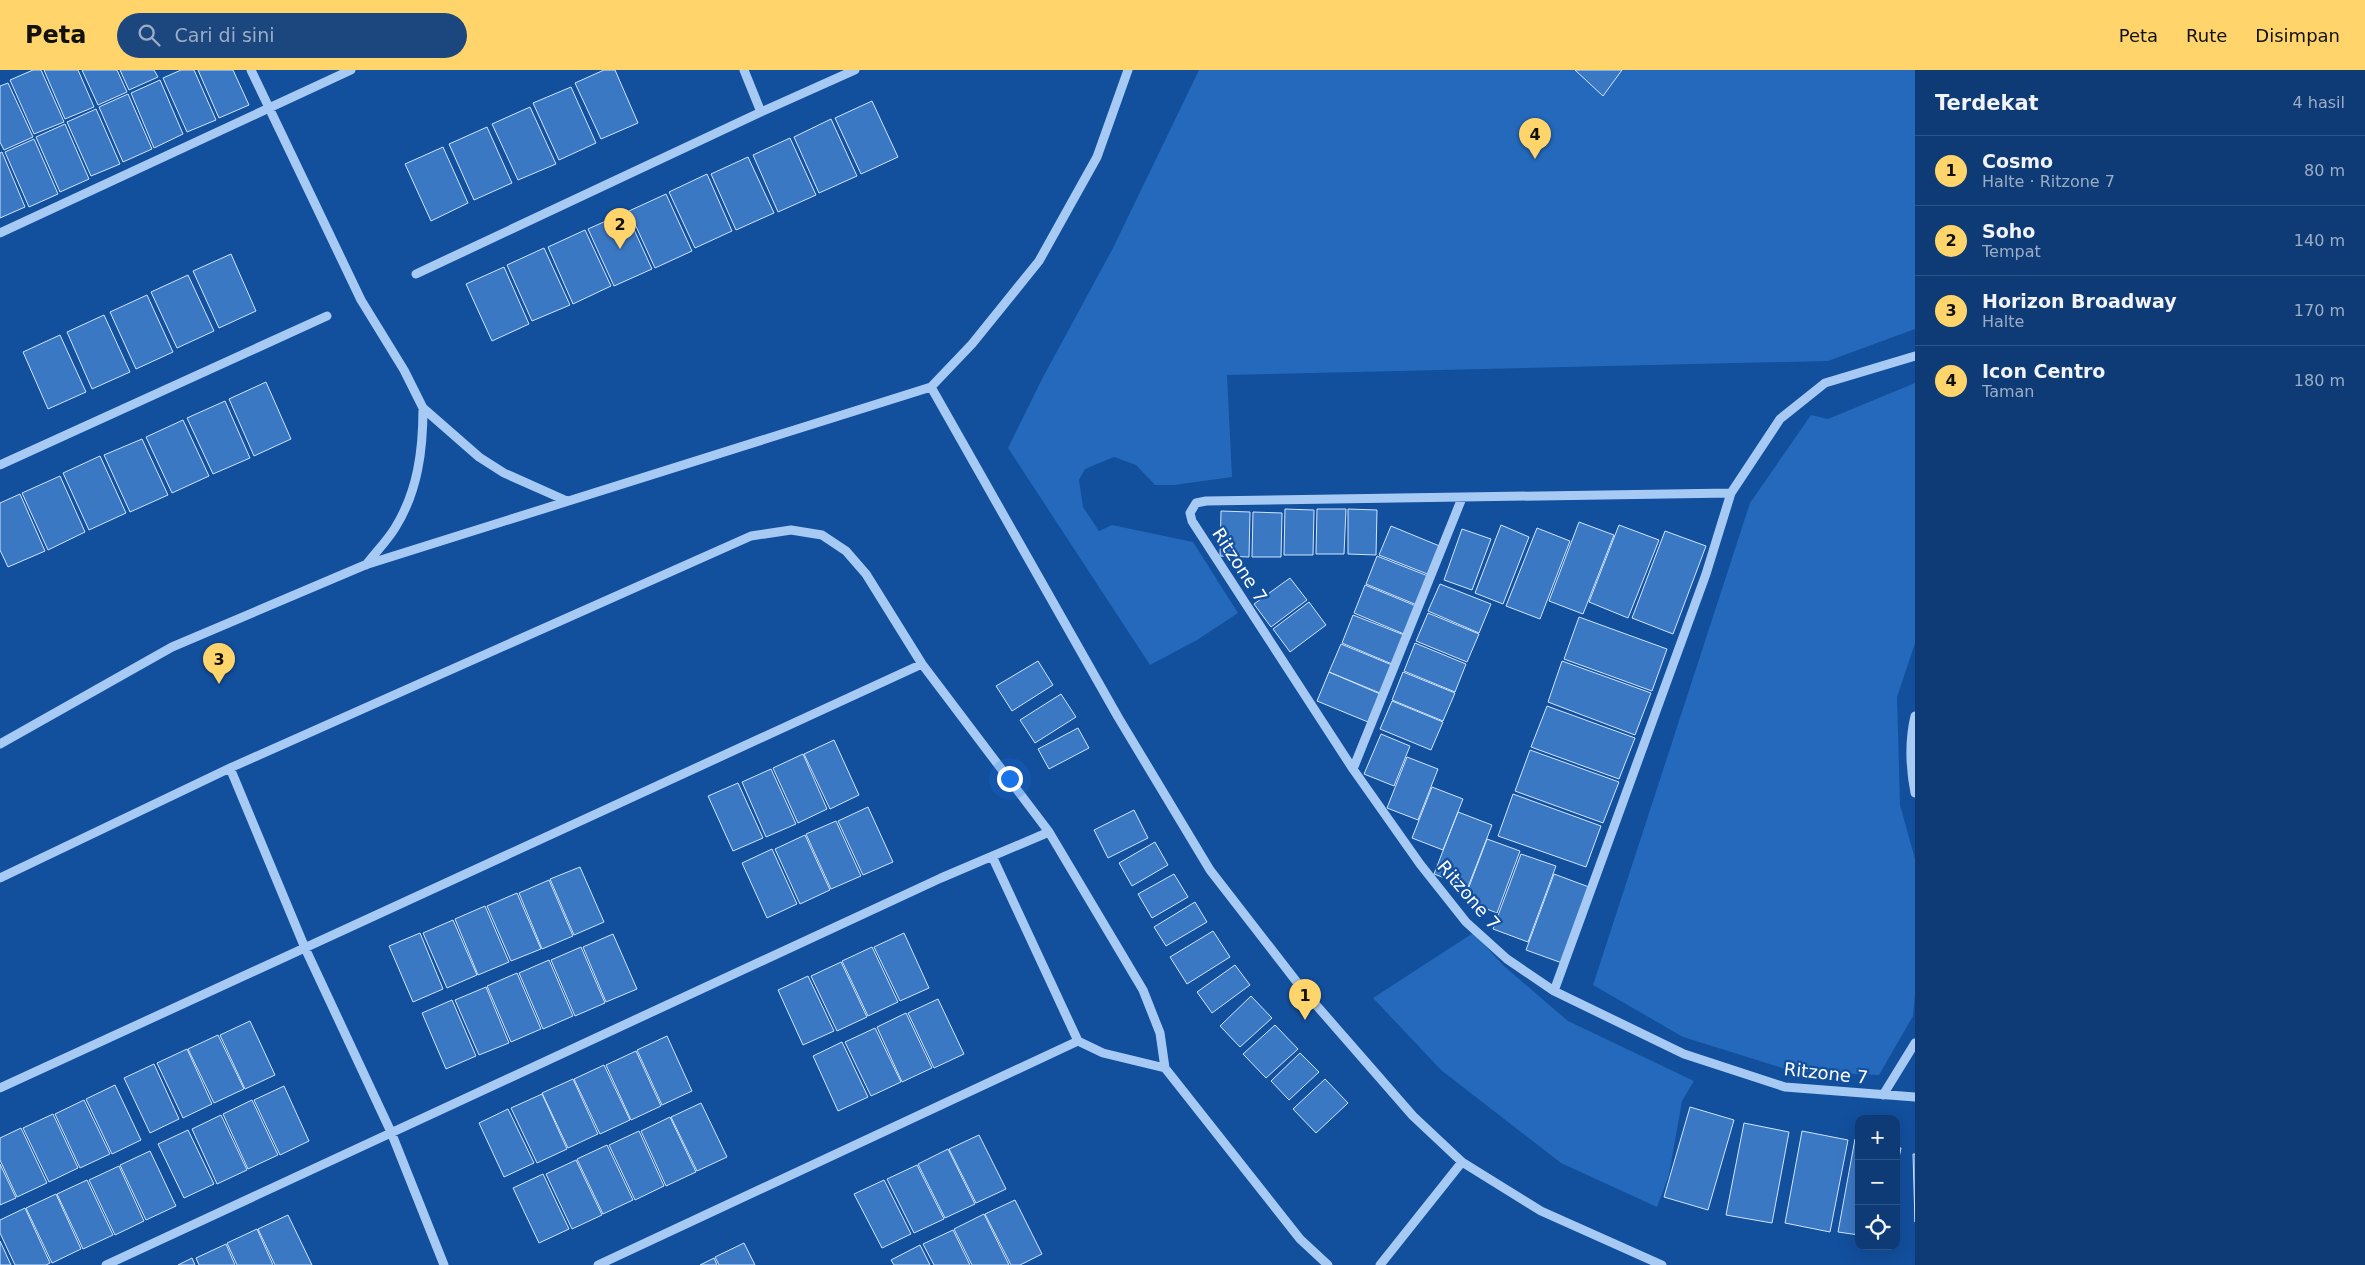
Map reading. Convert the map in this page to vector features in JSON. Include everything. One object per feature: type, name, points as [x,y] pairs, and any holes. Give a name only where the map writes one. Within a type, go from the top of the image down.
[{"type":"street","points":[[251,70],[361,300],[404,370],[423,408],[479,457],[504,473],[567,501]]},
{"type":"street","points":[[0,233],[352,70]]},
{"type":"street","points":[[744,70],[761,112]]},
{"type":"street","points":[[416,274],[761,112],[855,70]]},
{"type":"street","points":[[0,744],[172,647],[365,565],[931,387],[972,344],[1039,261],[1097,157],[1128,70]]},
{"type":"street","points":[[0,465],[327,316]]},
{"type":"street","points":[[1554,990],[1706,574],[1731,493],[1780,418],[1825,383],[1915,356]]},
{"type":"street","points":[[931,387],[1113,709],[1210,870],[1303,990],[1413,1116],[1462,1162],[1541,1211],[1662,1265]]},
{"type":"street","points":[[365,565],[394,529],[409,503],[423,444],[423,408]]},
{"type":"street","points":[[1353,769],[1462,498],[1731,493]]},
{"type":"street","name":"Ritzone 7","points":[[1462,498],[1206,501],[1196,503],[1190,513],[1192,521],[1353,769],[1420,864],[1466,922],[1507,959],[1554,990],[1684,1054],[1785,1087],[1915,1097]]},
{"type":"street","points":[[0,878],[230,768],[751,536],[791,530],[822,535],[846,550],[866,574],[922,664],[1049,832],[1143,990],[1160,1033],[1164,1068],[1300,1239],[1328,1265]]},
{"type":"street","points":[[0,1088],[922,664]]},
{"type":"street","points":[[1915,716],[1912,731],[1910,770],[1915,793]]},
{"type":"street","points":[[230,768],[305,948],[391,1132],[444,1265]]},
{"type":"street","points":[[106,1265],[992,856],[1049,832]]},
{"type":"street","points":[[992,856],[1078,1041],[1103,1053],[1164,1068]]},
{"type":"street","points":[[598,1265],[1078,1041]]},
{"type":"street","points":[[1883,1095],[1915,1043]]},
{"type":"street","points":[[1380,1265],[1462,1162]]},
{"type":"shaded area","points":[[1199,70],[1915,70],[1915,329],[1828,361],[1227,375],[1232,477],[1174,485],[1155,485],[1136,465],[1114,457],[1085,469],[1079,480],[1083,507],[1099,531],[1112,525],[1193,542],[1238,613],[1197,640],[1150,665],[1008,448],[1042,379],[1113,248]]},
{"type":"shaded area","points":[[1915,383],[1915,643],[1897,697],[1900,805],[1915,859],[1915,995],[1913,1016],[1879,1075],[1792,1071],[1683,1037],[1593,985],[1750,503],[1811,415],[1828,419]]},
{"type":"shaded area","points":[[1473,933],[1504,966],[1568,1021],[1694,1081],[1682,1101],[1669,1175],[1657,1207],[1561,1163],[1441,1070],[1373,998]]},
{"type":"building","points":[[33,70],[41,70],[64,122],[34,134],[10,80]]},
{"type":"building","points":[[44,70],[78,70],[94,107],[65,119]]},
{"type":"building","points":[[82,70],[117,70],[127,92],[98,105]]},
{"type":"building","points":[[120,70],[154,70],[158,77],[129,90]]},
{"type":"building","points":[[181,70],[194,70],[216,120],[187,132],[163,78]]},
{"type":"building","points":[[198,70],[233,70],[249,105],[219,118]]},
{"type":"building","points":[[604,70],[615,70],[638,123],[601,139],[575,83]]},
{"type":"building","points":[[1575,70],[1622,70],[1603,96]]},
{"type":"building","points":[[160,80],[183,134],[154,148],[131,93]]},
{"type":"building","points":[[8,83],[33,137],[4,150],[0,142],[0,86]]},
{"type":"building","points":[[571,87],[596,143],[559,160],[533,103]]},
{"type":"building","points":[[128,94],[152,149],[123,162],[99,107]]},
{"type":"building","points":[[872,101],[898,157],[861,174],[835,118]]},
{"type":"building","points":[[530,107],[556,164],[518,180],[492,124]]},
{"type":"building","points":[[96,109],[120,164],[91,176],[67,122]]},
{"type":"building","points":[[831,119],[857,176],[819,193],[794,137]]},
{"type":"building","points":[[65,124],[89,179],[60,192],[36,137]]},
{"type":"building","points":[[487,127],[512,183],[474,200],[449,144]]},
{"type":"building","points":[[790,138],[816,195],[778,212],[753,155]]},
{"type":"building","points":[[34,139],[58,194],[29,207],[5,152]]},
{"type":"building","points":[[443,147],[468,203],[431,221],[405,164]]},
{"type":"building","points":[[2,152],[25,207],[0,218],[0,153]]},
{"type":"building","points":[[748,157],[774,213],[736,230],[711,174]]},
{"type":"building","points":[[707,174],[732,231],[695,248],[669,192]]},
{"type":"building","points":[[666,194],[692,251],[655,268],[629,211]]},
{"type":"building","points":[[626,212],[652,269],[614,286],[588,229]]},
{"type":"building","points":[[585,230],[611,286],[573,304],[548,247]]},
{"type":"building","points":[[544,248],[570,305],[532,321],[507,265]]},
{"type":"building","points":[[231,254],[256,311],[219,328],[193,271]]},
{"type":"building","points":[[504,267],[529,324],[492,341],[466,284]]},
{"type":"building","points":[[188,275],[214,331],[177,348],[151,292]]},
{"type":"building","points":[[147,295],[173,352],[136,369],[110,312]]},
{"type":"building","points":[[104,315],[130,372],[92,389],[67,332]]},
{"type":"building","points":[[60,335],[86,392],[48,409],[23,352]]},
{"type":"building","points":[[266,382],[291,439],[254,456],[229,399]]},
{"type":"building","points":[[225,401],[250,458],[213,474],[187,418]]},
{"type":"building","points":[[183,420],[209,476],[172,493],[146,437]]},
{"type":"building","points":[[142,439],[168,495],[130,512],[104,455]]},
{"type":"building","points":[[100,456],[126,513],[89,530],[63,473]]},
{"type":"building","points":[[60,476],[85,532],[48,550],[22,493]]},
{"type":"building","points":[[20,494],[45,551],[8,567],[0,550],[0,503]]},
{"type":"building","points":[[1285,509],[1314,510],[1313,555],[1284,555]]},
{"type":"building","points":[[1317,509],[1346,509],[1344,554],[1316,554]]},
{"type":"building","points":[[1348,509],[1377,510],[1376,555],[1348,554]]},
{"type":"building","points":[[1221,511],[1250,512],[1249,557],[1220,556]]},
{"type":"building","points":[[1253,512],[1282,513],[1281,557],[1252,557]]},
{"type":"building","points":[[1579,522],[1614,535],[1583,614],[1549,601]]},
{"type":"building","points":[[1501,525],[1529,537],[1503,604],[1475,593]]},
{"type":"building","points":[[1619,525],[1659,540],[1628,618],[1589,602]]},
{"type":"building","points":[[1391,526],[1442,547],[1430,575],[1379,555]]},
{"type":"building","points":[[1537,528],[1570,541],[1540,619],[1506,606]]},
{"type":"building","points":[[1462,529],[1491,539],[1472,590],[1444,580]]},
{"type":"building","points":[[1665,531],[1706,546],[1673,634],[1632,618]]},
{"type":"building","points":[[1377,556],[1428,576],[1417,605],[1366,584]]},
{"type":"building","points":[[1290,578],[1307,600],[1271,627],[1254,604]]},
{"type":"building","points":[[1440,584],[1491,604],[1479,633],[1428,611]]},
{"type":"building","points":[[1365,585],[1416,606],[1404,634],[1354,613]]},
{"type":"building","points":[[1309,602],[1326,625],[1290,652],[1273,629]]},
{"type":"building","points":[[1428,613],[1479,634],[1467,662],[1416,641]]},
{"type":"building","points":[[1353,615],[1404,635],[1392,664],[1342,643]]},
{"type":"building","points":[[1579,617],[1667,649],[1652,691],[1564,659]]},
{"type":"building","points":[[1415,643],[1466,664],[1455,692],[1404,671]]},
{"type":"building","points":[[1341,644],[1392,665],[1380,693],[1329,672]]},
{"type":"building","points":[[1038,661],[1053,685],[1012,711],[996,686]]},
{"type":"building","points":[[1562,661],[1651,693],[1635,735],[1548,702]]},
{"type":"building","points":[[1329,672],[1380,694],[1368,722],[1317,701]]},
{"type":"building","points":[[1403,672],[1455,693],[1443,721],[1392,700]]},
{"type":"building","points":[[1061,694],[1076,717],[1035,743],[1020,720]]},
{"type":"building","points":[[1392,701],[1443,722],[1431,750],[1380,729]]},
{"type":"building","points":[[1547,706],[1635,738],[1619,779],[1531,747]]},
{"type":"building","points":[[1078,728],[1089,748],[1049,769],[1038,749]]},
{"type":"building","points":[[1381,734],[1410,746],[1394,786],[1364,774]]},
{"type":"building","points":[[834,740],[859,795],[830,809],[804,754]]},
{"type":"building","points":[[1530,750],[1619,782],[1603,823],[1515,791]]},
{"type":"building","points":[[803,754],[827,809],[798,823],[773,768]]},
{"type":"building","points":[[1407,757],[1438,769],[1418,820],[1387,808]]},
{"type":"building","points":[[771,769],[796,824],[766,837],[742,782]]},
{"type":"building","points":[[738,783],[763,838],[733,851],[708,796]]},
{"type":"building","points":[[1432,787],[1463,799],[1443,850],[1412,838]]},
{"type":"building","points":[[1513,794],[1601,826],[1586,867],[1498,836]]},
{"type":"building","points":[[868,807],[893,862],[863,875],[838,821]]},
{"type":"building","points":[[1134,810],[1148,838],[1108,858],[1094,830]]},
{"type":"building","points":[[1458,812],[1492,825],[1468,887],[1434,874]]},
{"type":"building","points":[[836,821],[861,876],[831,889],[806,834]]},
{"type":"building","points":[[805,835],[830,890],[800,904],[775,849]]},
{"type":"building","points":[[1487,839],[1520,851],[1497,913],[1464,900]]},
{"type":"building","points":[[1155,842],[1168,865],[1132,886],[1119,863]]},
{"type":"building","points":[[772,849],[797,904],[767,918],[742,863]]},
{"type":"building","points":[[1521,854],[1556,866],[1528,942],[1493,929]]},
{"type":"building","points":[[580,867],[604,922],[574,935],[550,879]]},
{"type":"building","points":[[1174,874],[1188,897],[1152,918],[1138,894]]},
{"type":"building","points":[[1554,874],[1589,887],[1562,963],[1526,950]]},
{"type":"building","points":[[549,880],[573,936],[542,949],[519,893]]},
{"type":"building","points":[[517,893],[541,949],[511,961],[487,906]]},
{"type":"building","points":[[1195,902],[1207,922],[1166,946],[1154,927]]},
{"type":"building","points":[[485,906],[509,962],[478,975],[455,919]]},
{"type":"building","points":[[453,920],[477,975],[447,988],[423,933]]},
{"type":"building","points":[[1213,931],[1230,957],[1187,984],[1170,957]]},
{"type":"building","points":[[420,933],[443,989],[413,1002],[389,946]]},
{"type":"building","points":[[904,933],[929,988],[900,1001],[874,947]]},
{"type":"building","points":[[613,934],[637,989],[606,1002],[583,947]]},
{"type":"building","points":[[581,947],[605,1003],[575,1016],[551,960]]},
{"type":"building","points":[[872,947],[898,1002],[868,1016],[842,961]]},
{"type":"building","points":[[549,960],[573,1016],[543,1029],[519,973]]},
{"type":"building","points":[[841,962],[867,1017],[837,1031],[811,976]]},
{"type":"building","points":[[1235,965],[1250,985],[1212,1013],[1197,992]]},
{"type":"building","points":[[517,973],[541,1029],[511,1042],[487,986]]},
{"type":"building","points":[[808,976],[834,1031],[803,1045],[778,990]]},
{"type":"building","points":[[486,987],[509,1043],[479,1055],[455,1000]]},
{"type":"building","points":[[1251,996],[1272,1018],[1240,1047],[1220,1026]]},
{"type":"building","points":[[938,999],[964,1054],[934,1068],[908,1013]]},
{"type":"building","points":[[452,1000],[476,1056],[446,1069],[422,1013]]},
{"type":"building","points":[[906,1013],[932,1068],[902,1082],[877,1027]]},
{"type":"building","points":[[250,1021],[275,1075],[245,1089],[220,1035]]},
{"type":"building","points":[[1275,1025],[1298,1049],[1266,1078],[1243,1054]]},
{"type":"building","points":[[875,1028],[901,1082],[871,1096],[845,1042]]},
{"type":"building","points":[[218,1035],[244,1089],[214,1103],[188,1049]]},
{"type":"building","points":[[667,1036],[692,1091],[662,1105],[637,1050]]},
{"type":"building","points":[[842,1042],[868,1097],[838,1111],[813,1056]]},
{"type":"building","points":[[187,1049],[212,1104],[183,1118],[157,1063]]},
{"type":"building","points":[[636,1051],[661,1106],[631,1120],[606,1065]]},
{"type":"building","points":[[1300,1053],[1319,1072],[1289,1100],[1271,1081]]},
{"type":"building","points":[[154,1064],[179,1119],[150,1133],[124,1078]]},
{"type":"building","points":[[604,1065],[630,1120],[600,1134],[574,1079]]},
{"type":"building","points":[[573,1079],[598,1134],[568,1148],[542,1093]]},
{"type":"building","points":[[1325,1079],[1348,1103],[1316,1133],[1293,1109]]},
{"type":"building","points":[[115,1085],[141,1140],[112,1154],[86,1099]]},
{"type":"building","points":[[284,1086],[309,1141],[280,1155],[254,1100]]},
{"type":"building","points":[[542,1094],[567,1149],[537,1163],[511,1108]]},
{"type":"building","points":[[84,1100],[110,1154],[80,1168],[55,1114]]},
{"type":"building","points":[[252,1100],[278,1155],[248,1169],[223,1114]]},
{"type":"building","points":[[701,1103],[727,1157],[697,1171],[671,1117]]},
{"type":"building","points":[[1690,1107],[1734,1120],[1708,1210],[1664,1197]]},
{"type":"building","points":[[508,1109],[534,1163],[504,1177],[479,1123]]},
{"type":"building","points":[[53,1114],[78,1168],[49,1182],[23,1128]]},
{"type":"building","points":[[221,1115],[247,1170],[217,1184],[192,1129]]},
{"type":"building","points":[[670,1117],[696,1172],[666,1186],[641,1131]]},
{"type":"building","points":[[1744,1123],[1789,1132],[1772,1223],[1726,1215]]},
{"type":"building","points":[[21,1128],[47,1183],[17,1197],[0,1160],[0,1138]]},
{"type":"building","points":[[188,1130],[214,1184],[184,1198],[158,1144]]},
{"type":"building","points":[[639,1131],[664,1186],[635,1200],[609,1145]]},
{"type":"building","points":[[1802,1131],[1848,1140],[1830,1232],[1785,1223]]},
{"type":"building","points":[[979,1135],[1006,1189],[976,1203],[949,1149]]},
{"type":"building","points":[[1855,1139],[1855,1234],[1838,1232]]},
{"type":"building","points":[[607,1145],[633,1200],[603,1214],[577,1159]]},
{"type":"building","points":[[948,1149],[975,1204],[945,1218],[918,1164]]},
{"type":"building","points":[[150,1151],[176,1206],[146,1220],[120,1165]]},
{"type":"building","points":[[1913,1154],[1915,1154],[1915,1222]]},
{"type":"building","points":[[576,1160],[602,1215],[572,1229],[546,1174]]},
{"type":"building","points":[[0,1164],[16,1198],[0,1205]]},
{"type":"building","points":[[917,1165],[944,1219],[914,1233],[887,1179]]},
{"type":"building","points":[[119,1166],[144,1221],[115,1235],[89,1180]]},
{"type":"building","points":[[543,1174],[569,1229],[539,1243],[513,1188]]},
{"type":"building","points":[[87,1180],[113,1235],[83,1249],[57,1194]]},
{"type":"building","points":[[884,1180],[911,1234],[882,1248],[854,1194]]},
{"type":"building","points":[[56,1194],[81,1249],[52,1263],[26,1208]]},
{"type":"building","points":[[1015,1200],[1042,1254],[1020,1265],[1011,1265],[985,1214]]},
{"type":"building","points":[[25,1208],[50,1263],[46,1265],[15,1265],[0,1233],[0,1220]]},
{"type":"building","points":[[984,1214],[1009,1265],[972,1265],[954,1229]]},
{"type":"building","points":[[288,1215],[312,1265],[275,1265],[258,1229]]},
{"type":"building","points":[[257,1229],[273,1265],[237,1265],[227,1243]]},
{"type":"building","points":[[953,1230],[970,1265],[934,1265],[923,1244]]},
{"type":"building","points":[[0,1241],[11,1265],[0,1265]]},
{"type":"building","points":[[744,1243],[755,1265],[719,1265],[715,1257]]},
{"type":"building","points":[[226,1244],[235,1265],[199,1265],[196,1258]]},
{"type":"building","points":[[920,1245],[930,1265],[894,1265],[891,1260]]},
{"type":"building","points":[[192,1258],[195,1265],[178,1265]]},
{"type":"building","points":[[714,1258],[717,1265],[700,1265]]},
{"type":"place","name":"Icon Centro","points":[[1535,159]]},
{"type":"place","name":"Soho","points":[[620,249]]},
{"type":"place","name":"Horizon Broadway","points":[[219,684]]},
{"type":"place","name":"Cosmo","points":[[1305,1020]]}]
